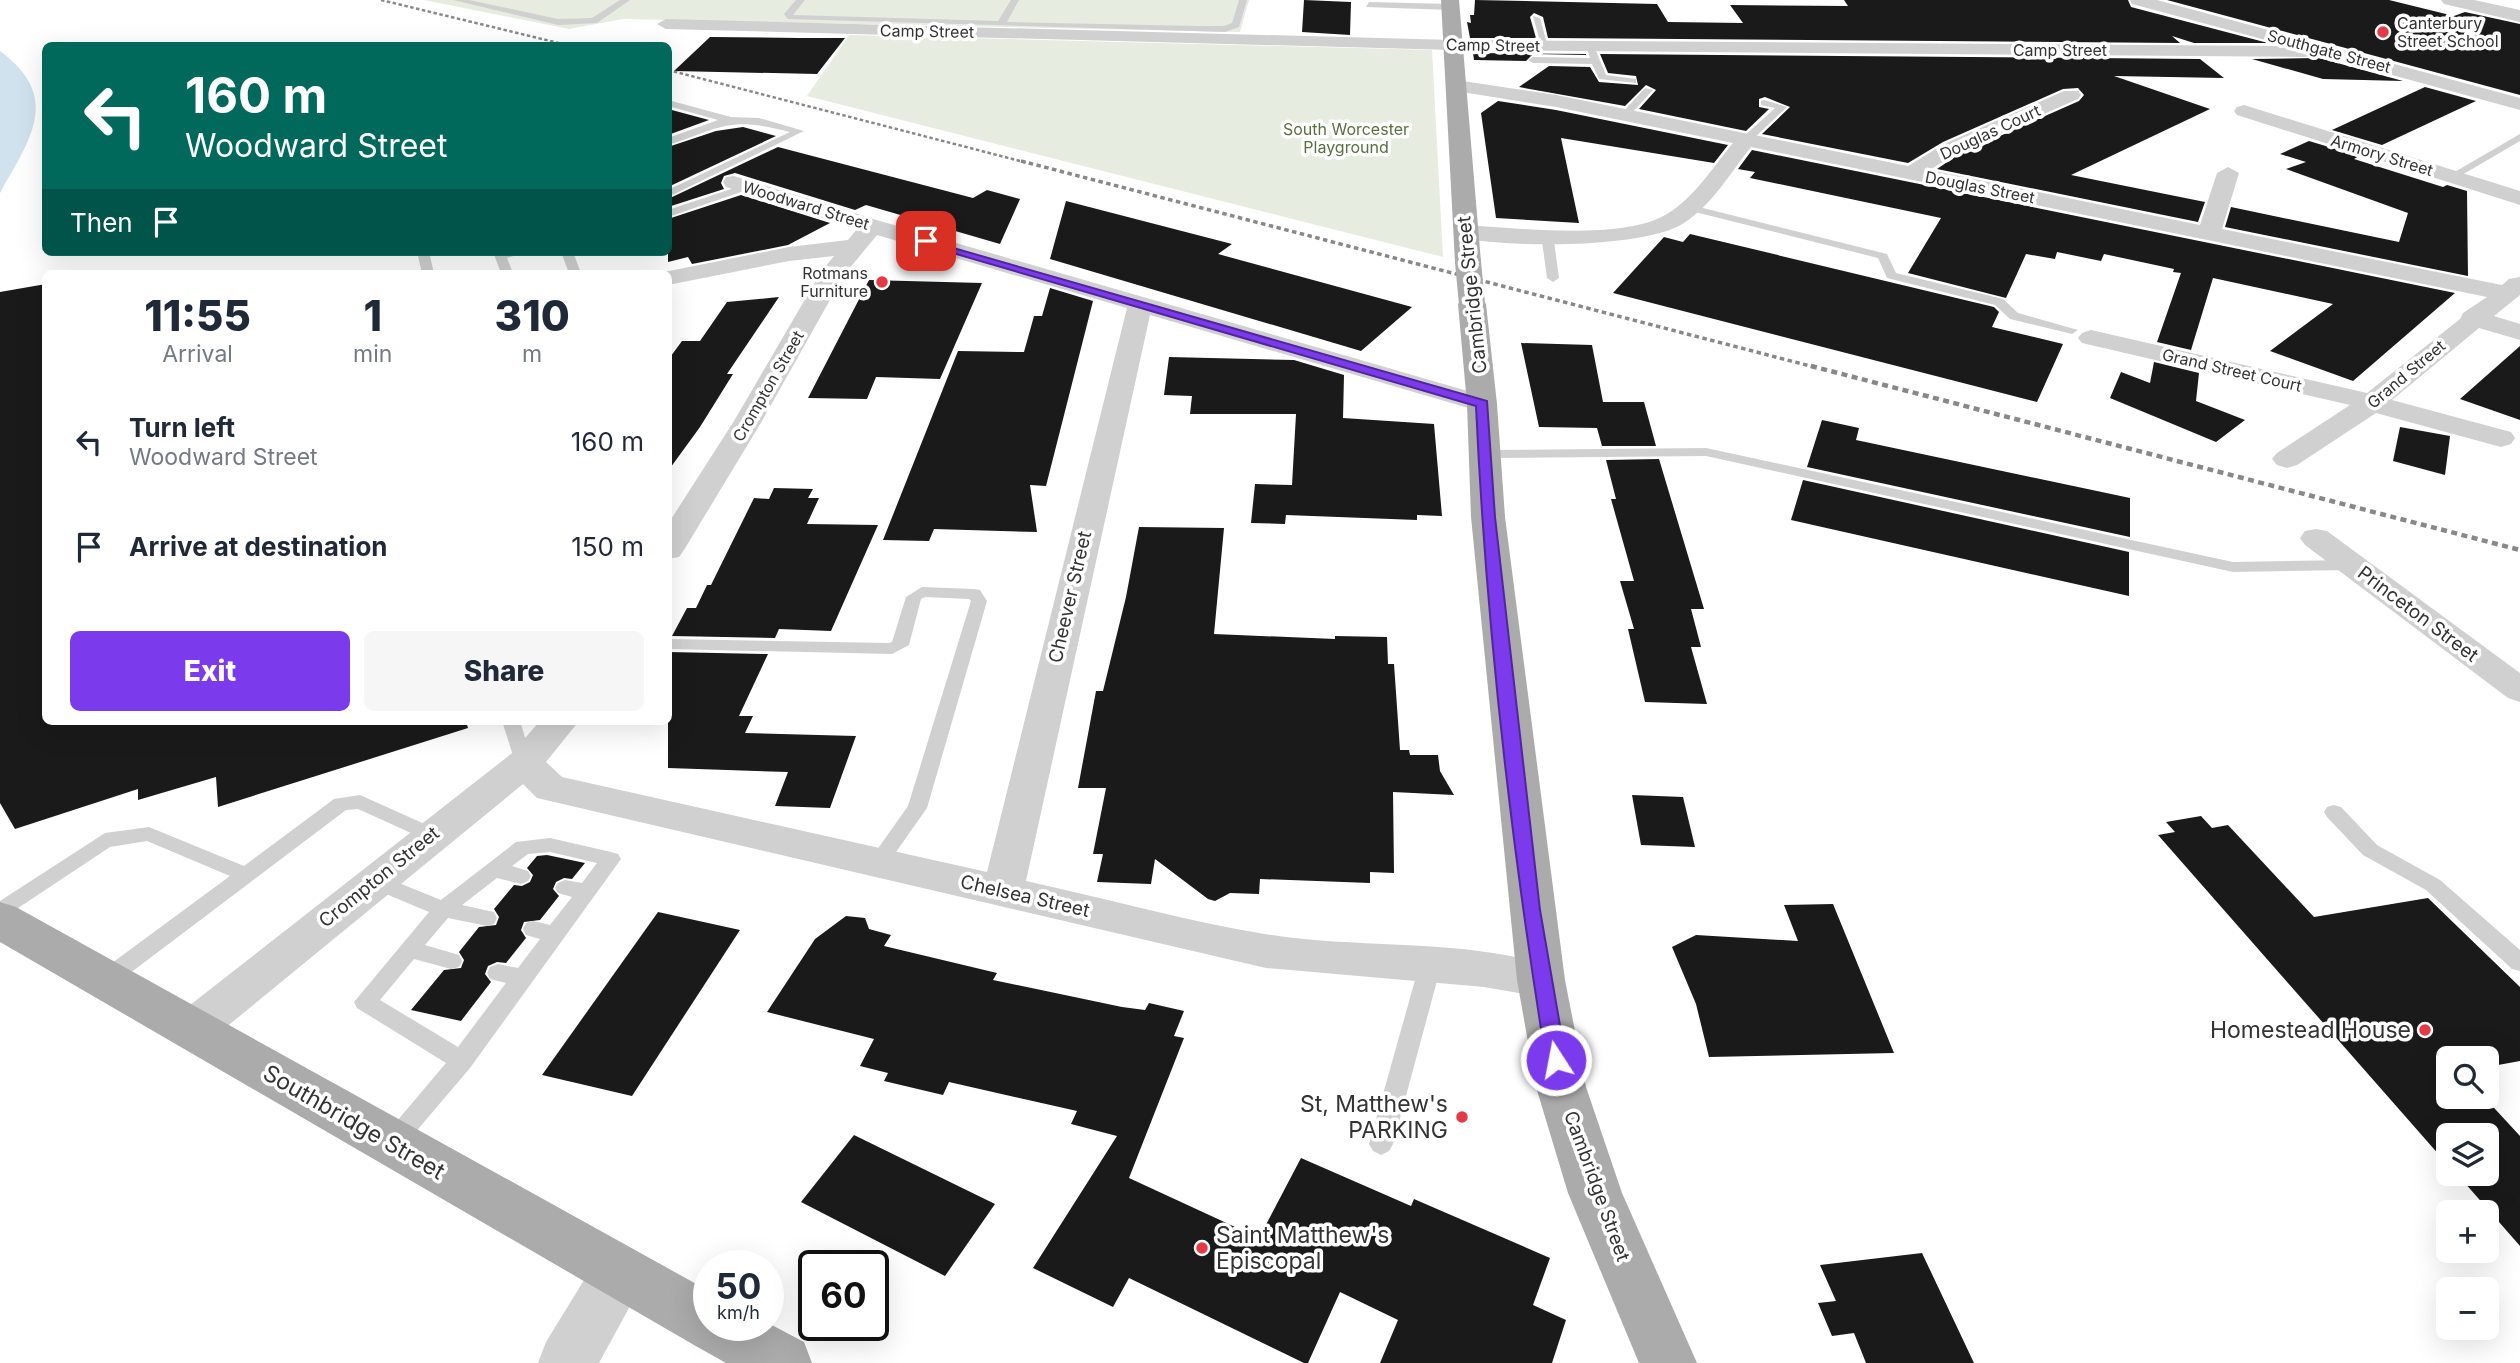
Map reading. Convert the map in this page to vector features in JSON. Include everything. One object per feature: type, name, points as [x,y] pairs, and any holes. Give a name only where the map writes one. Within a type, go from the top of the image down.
[{"type":"main road","name":"Cambridge Street","points":[[1450,3],[1465,232],[1509,717],[1541,981],[1561,1087],[1595,1193],[1668,1363]]},
{"type":"main road","name":"Southbridge Street","points":[[0,920],[693,1313]]},
{"type":"main road","points":[[743,1341],[783,1363]]},
{"type":"street","name":"Southgate Street","points":[[2138,0],[2520,104]]},
{"type":"street","points":[[2450,0],[2520,16]]},
{"type":"street","name":"Camp Street","points":[[666,24],[1453,45],[1545,45],[1593,53],[2304,52],[2321,49]]},
{"type":"street","name":"Douglas Street","points":[[1456,86],[1496,90],[2209,233],[2512,288]]},
{"type":"street","name":"Douglas Court","points":[[1911,173],[1951,148],[2071,95]]},
{"type":"street","name":"Armory Street","points":[[2244,111],[2520,198]]},
{"type":"street","points":[[1465,232],[1646,233],[1676,219],[1711,183],[1746,140]]},
{"type":"street","points":[[2209,233],[2228,173]]},
{"type":"street","name":"Woodward Street","points":[[740,184],[872,226],[1482,404]]},
{"type":"street","name":"Crompton Street","points":[[672,544],[748,421],[833,272],[872,226]]},
{"type":"street","points":[[672,277],[789,254],[855,246]]},
{"type":"street","name":"Grand Street","points":[[2287,459],[2372,403],[2472,318],[2512,288]]},
{"type":"street","name":"Cheever Street","points":[[1003,891],[1140,304]]},
{"type":"street","points":[[2472,318],[2520,331]]},
{"type":"street","name":"Grand Street Court","points":[[2082,334],[2372,403],[2501,438]]},
{"type":"street","name":"Princeton Street","points":[[2316,538],[2520,690]]},
{"type":"street","name":"Crompton Street","points":[[192,1029],[524,763],[557,725]]},
{"type":"street","name":"Chelsea Street","points":[[524,763],[550,788],[1266,951],[1430,965],[1541,981]]},
{"type":"street","points":[[567,1363],[620,1273]]},
{"type":"lane","points":[[457,0],[540,20],[580,22],[604,17],[626,0]]},
{"type":"lane","points":[[497,9],[510,0]]},
{"type":"lane","points":[[801,0],[788,15],[790,17],[1225,29],[1236,26],[1244,0]]},
{"type":"lane","points":[[1001,24],[1015,0]]},
{"type":"lane","points":[[1369,5],[1450,3]]},
{"type":"lane","points":[[1536,18],[1545,45]]},
{"type":"lane","points":[[1533,60],[1593,53],[1602,77],[1633,81]]},
{"type":"lane","points":[[1625,115],[1648,90]]},
{"type":"lane","points":[[1746,140],[1782,107],[1764,103]]},
{"type":"lane","points":[[672,104],[727,119],[753,118],[799,131],[672,192]]},
{"type":"lane","points":[[672,140],[727,119]]},
{"type":"lane","points":[[2451,177],[2520,137]]},
{"type":"lane","points":[[672,213],[740,184]]},
{"type":"lane","points":[[1687,207],[1883,256],[1891,275],[1999,302],[2014,316],[2082,334]]},
{"type":"lane","points":[[1547,234],[1553,278]]},
{"type":"lane","points":[[1485,454],[1706,452],[2233,567],[2352,565]]},
{"type":"lane","points":[[672,644],[892,649],[900,645],[914,597],[922,592],[974,594],[979,601],[917,808],[877,864]]},
{"type":"lane","points":[[512,725],[524,763]]},
{"type":"lane","points":[[105,980],[341,804],[360,802],[431,835]]},
{"type":"lane","points":[[2334,812],[2370,850],[2433,885],[2520,963]]},
{"type":"lane","points":[[0,912],[105,840],[149,834],[246,875]]},
{"type":"lane","points":[[391,1143],[462,1061],[611,859],[550,845],[523,847],[443,909],[365,1002],[462,1061]]},
{"type":"lane","points":[[493,870],[521,876]]},
{"type":"lane","points":[[374,881],[443,909],[487,918]]},
{"type":"lane","points":[[565,888],[587,891]]},
{"type":"lane","points":[[533,929],[555,935]]},
{"type":"lane","points":[[410,949],[452,961]]},
{"type":"lane","points":[[1381,1144],[1430,965]]},
{"type":"lane","points":[[498,973],[523,978]]},
{"type":"green space","points":[[424,0],[1249,0],[1240,32],[623,19],[569,29]]},
{"type":"green space","name":"South Worcester Playground","points":[[849,35],[1432,50],[1443,257],[807,96]]},
{"type":"water","points":[[0,51],[19,68],[31,85],[35,119],[22,154],[0,193]]},
{"type":"building","points":[[1304,0],[1351,2],[1350,35],[1302,32]]},
{"type":"building","points":[[1475,0],[1657,4],[1668,22],[1743,23],[1730,5],[1848,6],[1844,0],[2128,0],[2131,7],[2268,43],[2194,43],[2172,36],[2180,43],[1548,38],[1543,17],[1534,13],[1530,17],[1536,38],[1470,38],[1467,22],[1471,23],[1470,15],[1474,15]]},
{"type":"building","name":"Canterbury Street School","points":[[2167,0],[2389,0],[2454,16],[2465,12],[2520,24],[2520,95]]},
{"type":"building","points":[[710,37],[845,38],[817,74],[674,71]]},
{"type":"building","points":[[1473,53],[1586,54],[1586,55],[1533,54],[1526,61],[1474,60]]},
{"type":"building","points":[[1600,54],[2200,59],[2224,78],[2114,76],[2210,109],[2071,175],[2205,202],[2198,222],[1937,169],[1959,154],[2079,101],[2084,95],[2078,88],[2063,89],[1943,142],[1908,163],[1762,134],[1790,107],[1765,97],[1759,99],[1759,107],[1769,109],[1746,131],[1639,109],[1656,90],[1646,85],[1625,106],[1519,87],[1549,66],[1590,67],[1599,82],[1638,85],[1636,76],[1608,73]]},
{"type":"building","points":[[2319,58],[2403,81],[2323,79],[2252,59]]},
{"type":"building","points":[[2425,87],[2476,101],[2382,145],[2332,130]]},
{"type":"building","points":[[1498,101],[1728,145],[1714,163],[1561,138],[1579,223],[1496,218],[1481,113]]},
{"type":"building","points":[[672,110],[709,120],[672,134]]},
{"type":"building","points":[[743,127],[776,136],[672,185],[672,146],[716,131]]},
{"type":"building","points":[[2309,141],[2359,156],[2354,159],[2443,187],[2447,185],[2467,191],[2468,276],[2225,227],[2231,207],[2399,242],[2408,213],[2286,169],[2306,162],[2280,154]]},
{"type":"building","points":[[778,147],[973,198],[987,190],[1020,199],[1000,244],[866,205],[855,210],[735,173],[724,176],[721,183],[724,189],[672,206],[672,197]]},
{"type":"building","points":[[1752,150],[2455,293],[2353,381],[2270,351],[2333,304],[2213,278],[2191,350],[2157,342],[2181,273],[2173,272],[2174,269],[2104,254],[2101,261],[2057,252],[2055,259],[2026,254],[2006,298],[1908,273],[1941,218],[1750,178],[1755,172],[1738,169]]},
{"type":"building","points":[[741,195],[830,223],[788,245],[692,264],[688,257],[668,262],[668,256],[672,256],[672,218]]},
{"type":"building","points":[[1066,201],[1232,244],[1218,254],[1412,307],[1361,351],[1050,259]]},
{"type":"building","points":[[1690,234],[1994,307],[1999,312],[1992,327],[2063,344],[2037,402],[1613,293],[1664,237],[1683,242]]},
{"type":"building","points":[[869,280],[982,283],[940,379],[876,377],[867,399],[808,398]]},
{"type":"building","points":[[42,285],[42,725],[467,725],[468,728],[218,807],[216,777],[138,800],[138,789],[15,829],[0,803],[0,292]]},
{"type":"building","points":[[1050,288],[1093,301],[1046,486],[1030,485],[1037,532],[934,529],[929,541],[883,540],[958,351],[1024,352],[1034,316],[1042,316]]},
{"type":"building","points":[[779,297],[727,374],[733,374],[700,427],[672,466],[672,355],[682,341],[700,341],[727,302]]},
{"type":"building","points":[[1521,343],[1592,345],[1603,402],[1644,402],[1656,446],[1602,446],[1597,428],[1539,427]]},
{"type":"building","points":[[2520,346],[2520,420],[2460,399]]},
{"type":"building","points":[[1169,357],[1294,360],[1344,375],[1343,418],[1434,424],[1442,516],[1417,515],[1417,520],[1286,515],[1285,524],[1251,523],[1255,484],[1292,485],[1296,414],[1190,414],[1192,396],[1164,395]]},
{"type":"building","points":[[2154,362],[2199,373],[2196,401],[2245,420],[2216,442],[2110,398],[2121,372],[2150,383]]},
{"type":"building","points":[[1822,420],[1859,428],[1856,440],[2130,498],[2130,537],[1807,467]]},
{"type":"building","points":[[2400,427],[2450,436],[2445,475],[2393,461]]},
{"type":"building","points":[[1659,459],[1704,609],[1691,609],[1701,647],[1691,647],[1707,704],[1645,702],[1628,629],[1634,629],[1620,581],[1634,581],[1611,499],[1616,499],[1606,460]]},
{"type":"building","points":[[1803,480],[2129,552],[2129,596],[1791,520]]},
{"type":"building","points":[[774,488],[813,489],[808,498],[819,498],[807,524],[878,525],[831,631],[779,629],[775,638],[672,636],[687,608],[696,608],[707,585],[711,585],[754,498],[769,499]]},
{"type":"building","points":[[1139,527],[1224,528],[1214,634],[1335,639],[1335,636],[1387,637],[1388,664],[1394,664],[1400,750],[1409,750],[1410,755],[1438,755],[1440,771],[1454,795],[1393,792],[1394,873],[1370,872],[1370,883],[1260,879],[1259,894],[1230,893],[1215,901],[1208,899],[1155,859],[1151,884],[1097,882],[1103,854],[1093,854],[1106,788],[1078,788],[1096,691],[1103,691],[1126,597]]},
{"type":"building","points":[[672,652],[768,654],[739,716],[753,716],[745,733],[856,736],[830,808],[775,806],[788,772],[668,768],[668,725],[672,725]]},
{"type":"building","points":[[1632,795],[1683,797],[1695,847],[1641,845]]},
{"type":"building","name":"Homestead House","points":[[2201,816],[2212,828],[2228,825],[2314,917],[2428,898],[2520,987],[2520,1061],[2499,1065],[2499,1046],[2436,1046],[2436,1109],[2495,1109],[2520,1136],[2520,1246],[2499,1222],[2499,1200],[2480,1200],[2468,1186],[2499,1186],[2499,1123],[2436,1123],[2436,1151],[2158,835],[2175,832],[2166,822]]},
{"type":"building","points":[[547,855],[585,863],[572,879],[564,878],[556,882],[553,889],[559,896],[540,920],[524,922],[521,930],[526,938],[506,963],[497,962],[488,966],[485,974],[491,982],[461,1021],[411,1010],[444,970],[461,968],[464,960],[459,952],[479,927],[496,925],[499,917],[494,909],[514,885],[522,886],[530,882],[533,875],[527,868],[537,856]]},
{"type":"building","points":[[1833,904],[1894,1053],[1709,1057],[1696,1004],[1672,947],[1696,935],[1798,941],[1784,905]]},
{"type":"building","points":[[658,912],[740,930],[632,1096],[542,1075]]},
{"type":"building","points":[[846,916],[865,918],[869,929],[891,935],[884,946],[997,973],[993,980],[1122,1007],[1145,1010],[1149,1003],[1184,1011],[1174,1036],[1184,1038],[1129,1178],[1259,1238],[1301,1158],[1411,1206],[1414,1199],[1550,1258],[1533,1305],[1566,1320],[1552,1363],[1380,1363],[1398,1320],[1340,1292],[1308,1363],[1304,1363],[1129,1278],[1113,1307],[1033,1268],[1117,1136],[1071,1124],[1077,1111],[949,1082],[943,1095],[884,1081],[888,1073],[860,1066],[874,1039],[767,1012],[815,939]]},
{"type":"building","points":[[854,1135],[995,1204],[945,1276],[801,1202]]},
{"type":"building","points":[[1922,1253],[1974,1363],[1866,1363],[1854,1333],[1832,1336],[1818,1303],[1836,1301],[1820,1265]]},
{"type":"railway","points":[[381,0],[554,42]]},
{"type":"railway","points":[[672,71],[1028,163]]},
{"type":"railway","points":[[1021,161],[1818,368]]},
{"type":"railway","points":[[1811,366],[2520,550]]},
{"type":"place","name":"Canterbury Street School","points":[[2383,32]]},
{"type":"place","name":"Rotmans Furniture","points":[[882,282]]},
{"type":"place","name":"Homestead House","points":[[2425,1030]]},
{"type":"place","name":"St, Matthew's PARKING","points":[[1462,1117]]},
{"type":"place","name":"Saint Matthew's Episcopal","points":[[1202,1248]]},
{"type":"route","points":[[926,241],[1482,404],[1488,517],[1509,717],[1531,910],[1556,1060]]}]
